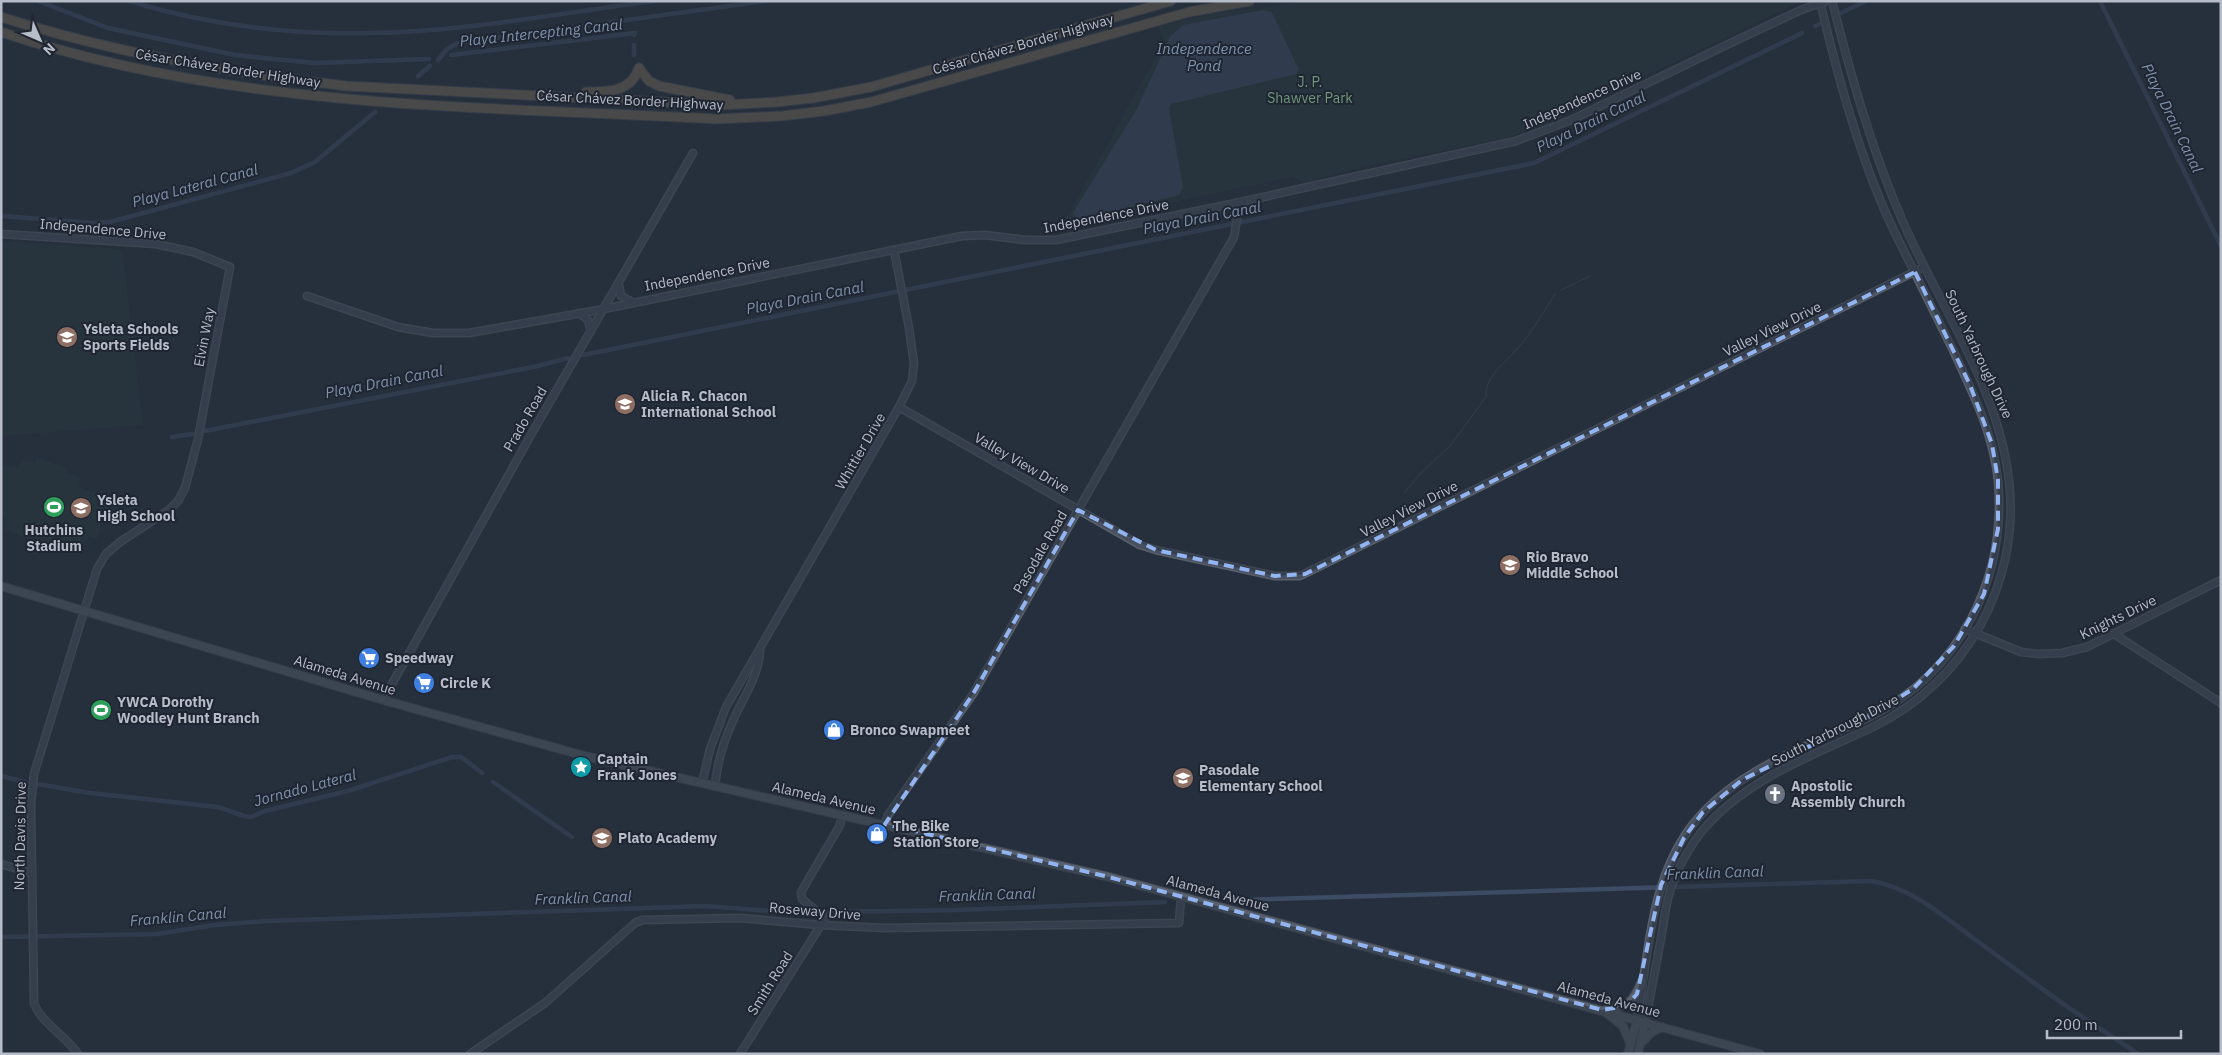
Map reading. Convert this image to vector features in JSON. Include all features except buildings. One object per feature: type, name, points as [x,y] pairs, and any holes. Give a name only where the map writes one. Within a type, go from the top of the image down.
[{"type":"highway","name":"César Chávez Border Highway","points":[[1,15],[47,31],[177,62],[284,79],[347,86],[721,105],[814,98],[870,87],[1171,1]]},
{"type":"highway","name":"César Chávez Border Highway","points":[[1,32],[37,44],[134,68],[208,82],[320,97],[714,119],[755,118],[807,114],[871,102],[1190,12],[1250,1]]},
{"type":"highway","points":[[1,36],[37,44]]},
{"type":"highway","points":[[515,94],[615,91],[630,84],[640,68],[649,81],[659,86],[743,102],[762,103]]},
{"type":"main road","name":"Alameda Avenue","points":[[1,586],[383,700],[585,756],[1071,867],[1760,1054]]},
{"type":"main road","points":[[1602,1010],[1626,1006],[1637,994],[1642,982]]},
{"type":"main road","points":[[1602,1010],[1623,1026],[1630,1043]]},
{"type":"main road","points":[[1628,1054],[1630,1043],[1641,1021]]},
{"type":"main road","points":[[1639,1050],[1641,1021]]},
{"type":"main road","points":[[1639,1050],[1648,1035],[1663,1027]]},
{"type":"street","name":"South Yarbrough Drive","points":[[1641,1021],[1669,897],[1686,855],[1701,832],[1734,800],[1762,781],[1898,713],[1939,681],[1960,657],[1977,632],[1997,589],[2008,546],[2011,510],[2008,466],[2000,433],[1989,402],[1924,267],[1881,169],[1832,1]]},
{"type":"street","name":"South Yarbrough Drive","points":[[1641,1021],[1642,982],[1661,885],[1684,838],[1703,812],[1722,794],[1756,771],[1868,717],[1896,701],[1933,670],[1965,629],[1982,599],[1992,567],[1999,510],[1996,462],[1987,426],[1895,232],[1871,174],[1840,72],[1822,2]]},
{"type":"street","name":"Independence Drive","points":[[307,296],[382,323],[433,333],[469,333],[604,309],[974,234],[1025,240],[1056,240],[1491,148],[1537,135],[1785,17],[1822,2]]},
{"type":"street","name":"Prado Road","points":[[383,700],[572,362],[693,154]]},
{"type":"street","name":"Pasodale Road","points":[[885,824],[891,810],[973,694],[1234,237],[1237,219],[1236,203]]},
{"type":"street","name":"Independence Drive","points":[[1,234],[156,244],[193,252],[230,267]]},
{"type":"street","name":"Whittier Drive","points":[[702,783],[710,749],[726,708],[899,407],[912,381],[914,362],[894,250]]},
{"type":"street","name":"Elvin Way","points":[[198,439],[230,267]]},
{"type":"street","name":"Valley View Drive","points":[[899,407],[1127,538],[1156,550],[1275,576],[1289,577],[1305,574],[1924,267]]},
{"type":"street","points":[[619,282],[621,296],[633,302]]},
{"type":"street","points":[[579,313],[588,320],[591,331]]},
{"type":"street","name":"North Davis Drive","points":[[78,1054],[66,1038],[36,1008],[32,932],[32,786],[94,576],[106,554],[120,542],[164,514],[182,495],[198,439]]},
{"type":"street","name":"Knights Drive","points":[[1965,629],[1977,632],[2021,652],[2039,654],[2062,653],[2087,648],[2221,580]]},
{"type":"street","points":[[2114,634],[2221,703]]},
{"type":"street","name":"Whittier Drive","points":[[715,786],[716,770],[726,737],[757,674],[761,648]]},
{"type":"street","points":[[820,925],[824,920],[802,899],[802,888],[839,827],[843,815]]},
{"type":"street","points":[[1,864],[31,873]]},
{"type":"street","name":"Roseway Drive","points":[[470,1054],[545,1003],[635,924],[642,920],[740,918],[885,928],[1179,923],[1181,897]]},
{"type":"street","name":"Smith Road","points":[[740,1054],[820,925]]},
{"type":"highlighted area","points":[[1915,272],[1970,385],[1992,444],[1998,480],[1998,529],[1984,594],[1954,646],[1913,689],[1868,717],[1742,780],[1703,812],[1684,838],[1661,885],[1637,994],[1626,1006],[1602,1010],[1109,877],[885,824],[973,694],[1078,510],[1156,550],[1275,576],[1305,574]]},
{"type":"green space","name":"J. P. Shawver Park","points":[[1309,1],[1802,1],[1536,128],[1502,139],[1360,167],[1305,183],[1292,177],[1191,198],[1060,230],[1164,41],[1158,26],[1211,14]]},
{"type":"green space","name":"Ysleta Schools Sports Fields","points":[[1,241],[122,249],[143,425],[1,436]]},
{"type":"green space","name":"Hutchins Stadium","points":[[37,458],[67,468],[66,473],[81,478],[79,487],[110,497],[97,539],[88,537],[83,545],[61,540],[58,548],[5,530],[6,518],[1,516],[1,466],[18,467],[22,459],[35,463]]},
{"type":"water","name":"Independence Pond","points":[[1263,10],[1271,12],[1273,15],[1299,70],[1296,74],[1171,104],[1169,108],[1183,188],[1179,195],[1078,220],[1073,213],[1138,107],[1170,37],[1183,25]]},
{"type":"waterway","name":"Playa Intercepting Canal","points":[[38,1],[108,28],[235,55],[314,63],[429,59]]},
{"type":"waterway","points":[[129,1],[217,22],[278,30],[339,33],[405,32],[476,26],[654,1]]},
{"type":"waterway","name":"Playa Lateral Canal","points":[[438,60],[447,49],[458,43],[766,1]]},
{"type":"waterway","name":"Playa Drain Canal","points":[[1841,13],[1866,1]]},
{"type":"waterway","name":"Playa Drain Canal","points":[[2100,1],[2221,246]]},
{"type":"waterway","name":"Playa Drain Canal","points":[[1815,26],[1820,24]]},
{"type":"waterway","name":"Playa Intercepting Canal","points":[[451,55],[635,33],[634,35]]},
{"type":"waterway","name":"Playa Drain Canal","points":[[583,355],[1534,163],[1802,33]]},
{"type":"waterway","name":"Playa Intercepting Canal","points":[[634,45],[634,55]]},
{"type":"waterway","name":"Playa Lateral Canal","points":[[418,76],[430,66]]},
{"type":"waterway","name":"Playa Lateral Canal","points":[[1,216],[94,223],[110,222],[291,173],[315,162],[375,112]]},
{"type":"waterway","points":[[1561,290],[1590,276]]},
{"type":"waterway","points":[[1404,493],[1422,472],[1450,446],[1486,397],[1486,390],[1492,376],[1528,336],[1555,294]]},
{"type":"waterway","name":"Playa Drain Canal","points":[[205,431],[538,366],[568,358]]},
{"type":"waterway","name":"Playa Drain Canal","points":[[172,437],[192,434]]},
{"type":"waterway","name":"Jornado Lateral","points":[[37,784],[90,793],[218,807],[251,817],[265,811],[348,791],[452,757],[461,757],[482,773]]},
{"type":"waterway","name":"Jornado Lateral","points":[[1,776],[25,782]]},
{"type":"waterway","name":"Jornado Lateral","points":[[493,782],[572,837]]},
{"type":"waterway","name":"Franklin Canal","points":[[1240,900],[1872,881],[1913,896],[1950,920],[2051,996],[2138,1054]]},
{"type":"waterway","name":"Franklin Canal","points":[[1,937],[157,934],[214,925],[267,921],[705,906],[810,914],[1165,902]]},
{"type":"place","name":"Ysleta Schools Sports Fields","points":[[67,337]]},
{"type":"place","name":"Alicia R. Chacon International School","points":[[625,404]]},
{"type":"place","name":"Hutchins Stadium","points":[[54,507]]},
{"type":"place","name":"Ysleta High School","points":[[81,508]]},
{"type":"place","name":"Rio Bravo Middle School","points":[[1510,565]]},
{"type":"place","name":"Speedway","points":[[369,658]]},
{"type":"place","name":"Circle K","points":[[424,683]]},
{"type":"place","name":"YWCA Dorothy Woodley Hunt Branch","points":[[101,710]]},
{"type":"place","name":"Bronco Swapmeet","points":[[834,730]]},
{"type":"place","name":"Captain Frank Jones","points":[[581,767]]},
{"type":"place","name":"Pasodale Elementary School","points":[[1183,778]]},
{"type":"place","name":"Apostolic Assembly Church","points":[[1775,794]]},
{"type":"place","name":"The Bike Station Store","points":[[877,834]]},
{"type":"place","name":"Plato Academy","points":[[602,838]]}]
